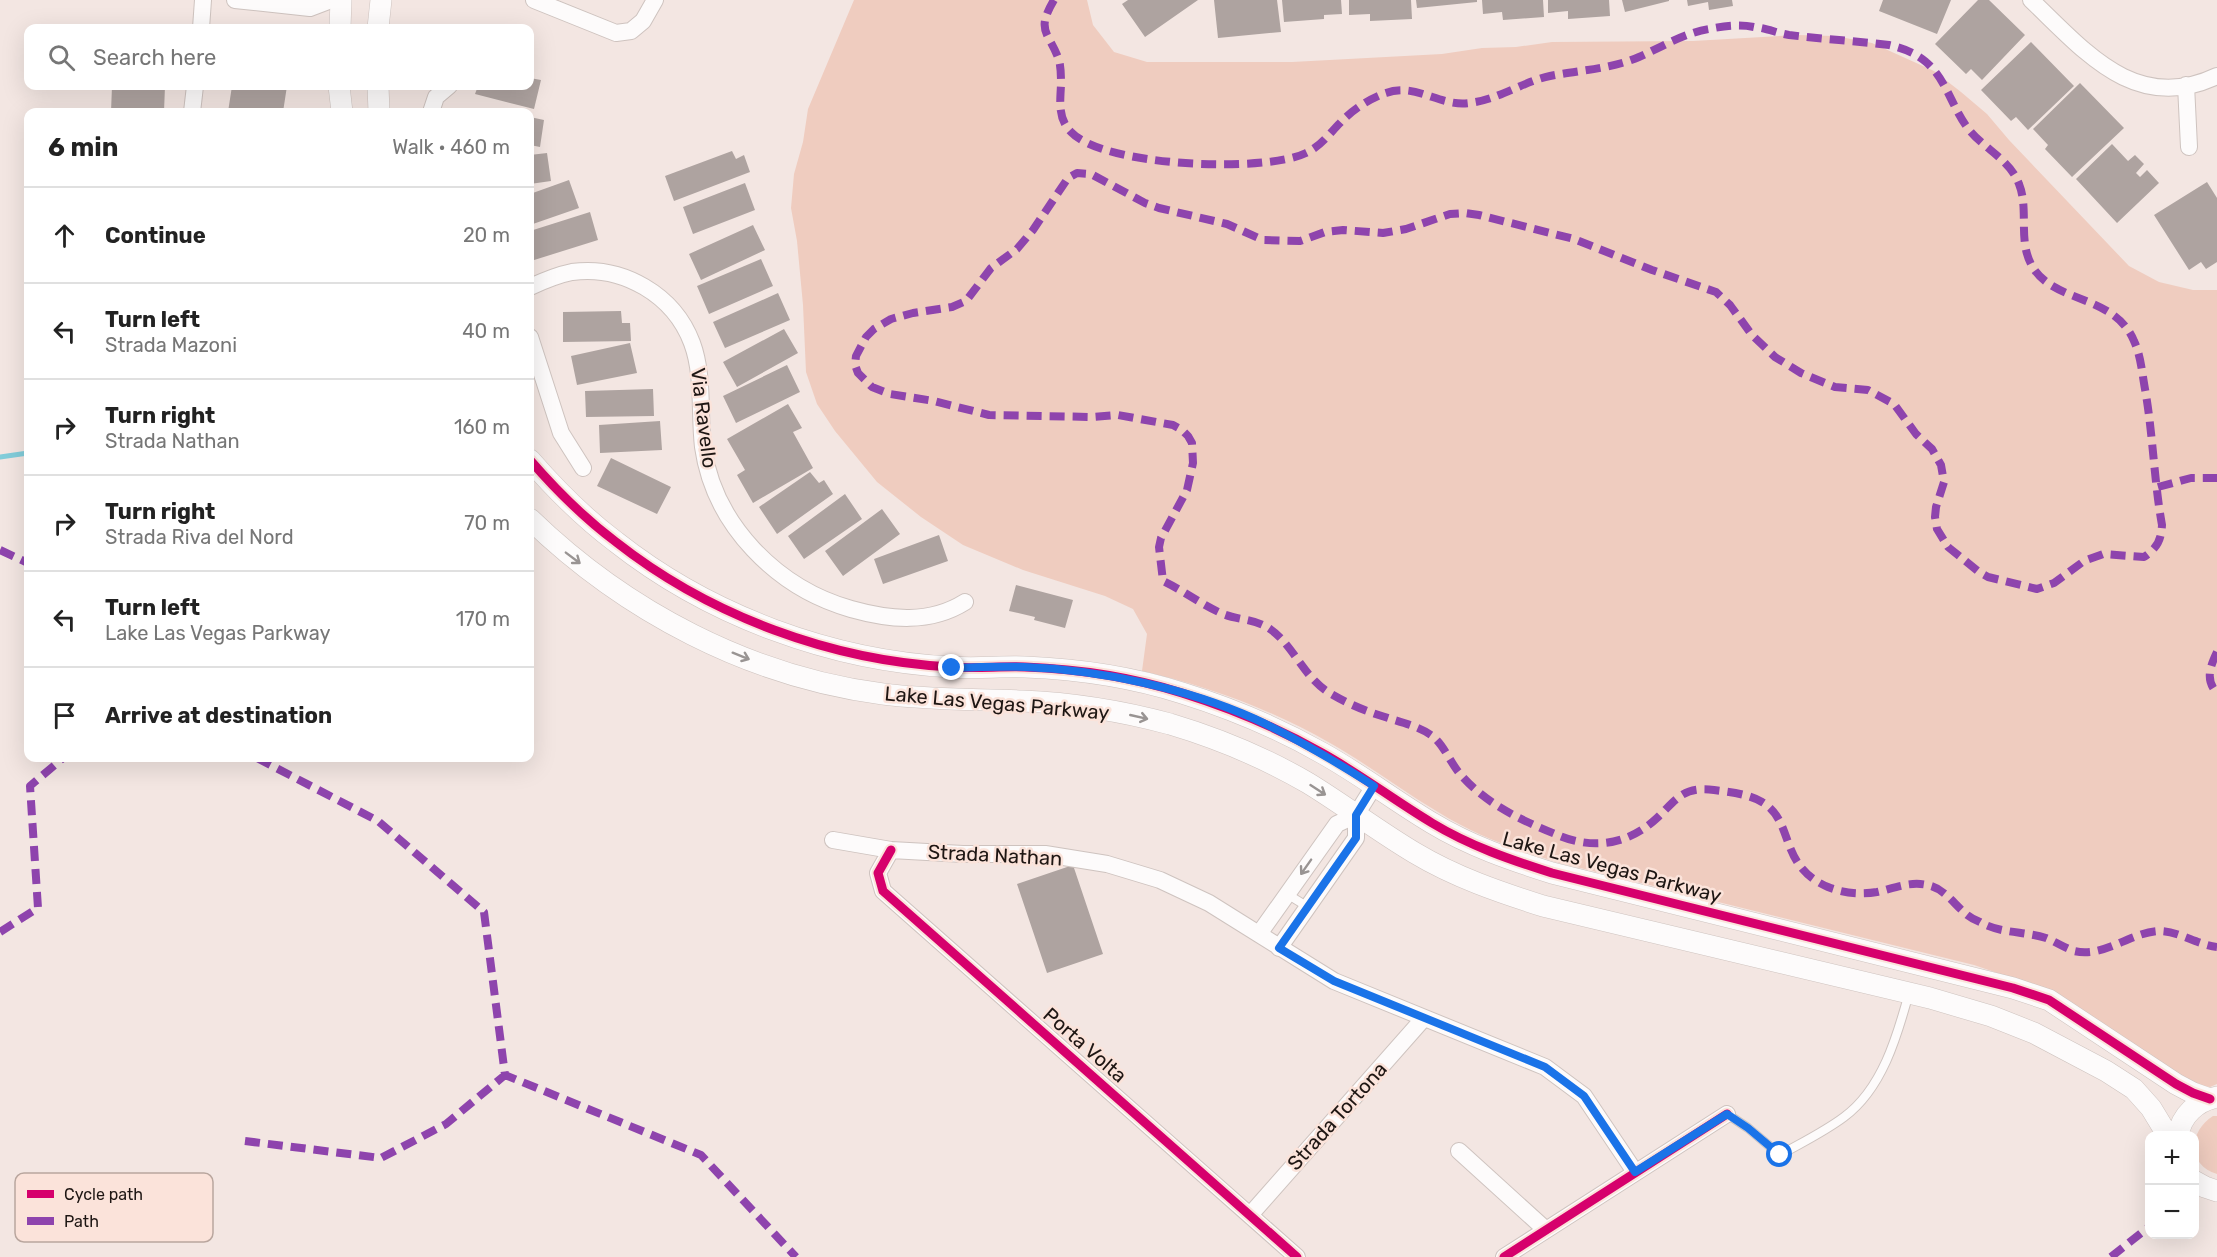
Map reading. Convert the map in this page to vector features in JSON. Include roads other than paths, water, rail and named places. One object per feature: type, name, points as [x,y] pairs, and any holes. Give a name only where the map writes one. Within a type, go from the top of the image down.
[{"type":"street","points":[[201,24],[203,0]]},
{"type":"street","points":[[235,0],[310,8],[331,0]]},
{"type":"street","points":[[340,24],[341,0]]},
{"type":"street","points":[[378,0],[378,24]]},
{"type":"street","points":[[534,0],[616,33],[631,31],[643,21],[655,0]]},
{"type":"street","points":[[2031,0],[2087,54],[2109,70],[2146,84],[2173,87],[2217,76]]},
{"type":"street","points":[[2186,85],[2189,147]]},
{"type":"street","points":[[192,108],[195,90]]},
{"type":"street","points":[[339,90],[342,108]]},
{"type":"street","points":[[378,90],[379,108]]},
{"type":"street","points":[[432,108],[436,97],[444,90]]},
{"type":"street","name":"Via Ravello","points":[[534,285],[547,279],[584,271],[610,273],[645,286],[674,311],[687,333],[696,357],[704,450],[717,495],[740,534],[772,568],[790,582],[810,594],[843,607],[906,618],[937,616],[965,603]]},
{"type":"street","points":[[534,349],[561,433],[583,468]]},
{"type":"street","name":"Lake Las Vegas Parkway","points":[[534,465],[561,495],[616,543],[676,583],[741,616],[809,642],[879,659],[952,668],[1025,667],[1103,675],[1180,692],[1253,718],[1323,753],[1432,824],[1511,861],[1981,979],[2049,1000],[2176,1084],[2193,1093],[2213,1098]]},
{"type":"street","name":"Lake Las Vegas Parkway","points":[[534,523],[560,548],[617,591],[678,628],[743,657],[811,679],[881,694],[952,700],[1024,701],[1098,708],[1170,724],[1240,749],[1306,783],[1415,853],[1456,875],[1499,892],[1543,906],[1960,1005],[2034,1033],[2106,1071],[2134,1089],[2151,1108],[2165,1131]]},
{"type":"street","points":[[1279,948],[1356,838],[1356,815],[1374,786]]},
{"type":"street","points":[[1259,934],[1337,824],[1356,815]]},
{"type":"street","name":"Strada Nathan","points":[[833,840],[891,850],[963,854],[1045,854],[1107,864],[1160,880],[1209,903],[1334,981],[1535,1063],[1553,1073],[1584,1096],[1635,1172]]},
{"type":"street","name":"Porta Volta","points":[[891,850],[878,873],[883,891],[1297,1257]]},
{"type":"street","name":"Strada Tortona","points":[[1250,1215],[1424,1018]]},
{"type":"street","points":[[2180,1131],[2183,1120],[2190,1111],[2213,1098]]},
{"type":"street","points":[[1504,1257],[1727,1114]]},
{"type":"street","points":[[1459,1151],[1546,1230]]},
{"type":"street","points":[[2199,1184],[2217,1191]]},
{"type":"lane","points":[[1287,894],[1308,907]]},
{"type":"lane","points":[[1727,1114],[1780,1155],[1843,1118],[1858,1104],[1876,1078],[1896,1040],[1909,993]]},
{"type":"waterway","points":[[0,457],[24,454]]}]
